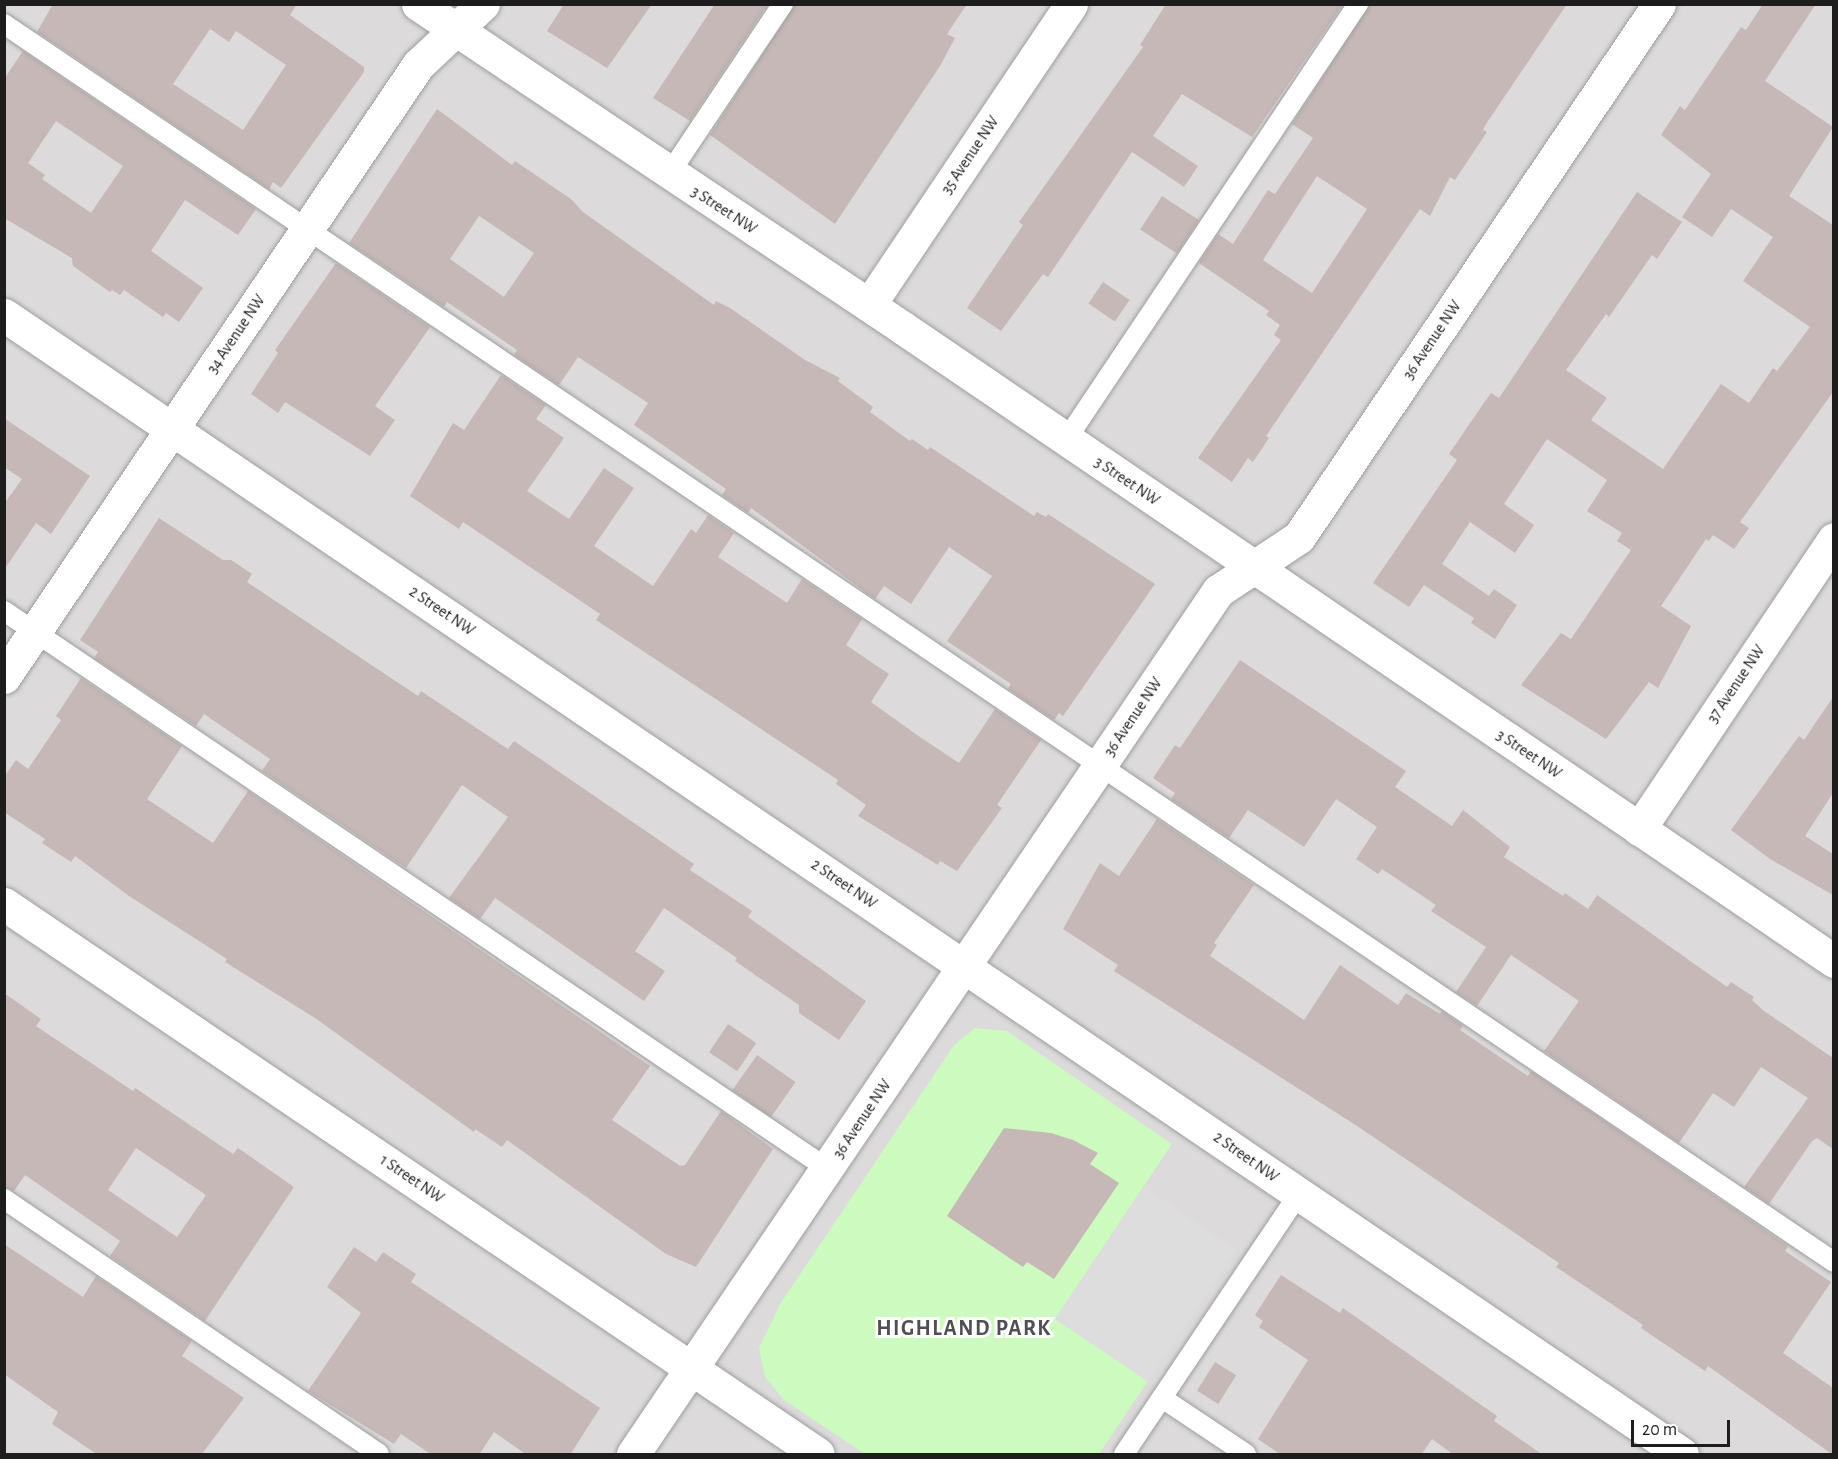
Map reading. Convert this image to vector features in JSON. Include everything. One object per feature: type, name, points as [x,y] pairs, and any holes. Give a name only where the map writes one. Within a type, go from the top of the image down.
[{"type":"street","name":"3 Street NW","points":[[418,4],[669,174],[869,305],[1833,962]]},
{"type":"street","name":"34 Avenue NW","points":[[4,677],[418,65],[483,4]]},
{"type":"street","name":"35 Avenue NW","points":[[869,305],[1071,4]]},
{"type":"street","name":"36 Avenue NW","points":[[633,1455],[966,967],[1218,591],[1299,537],[1659,4]]},
{"type":"street","name":"2 Street NW","points":[[4,315],[1682,1455]]},
{"type":"street","name":"37 Avenue NW","points":[[1639,829],[1833,539]]},
{"type":"street","name":"1 Street NW","points":[[4,904],[693,1368],[818,1455]]},
{"type":"lane","points":[[669,174],[783,4]]},
{"type":"lane","points":[[1066,440],[1358,4]]},
{"type":"lane","points":[[4,24],[1101,764],[1833,1263]]},
{"type":"lane","points":[[4,611],[828,1169]]},
{"type":"lane","points":[[1124,1455],[1299,1194]]},
{"type":"lane","points":[[4,1199],[379,1455]]},
{"type":"lane","points":[[1162,1398],[1246,1455]]},
{"type":"shaded area","points":[[5,5],[1833,5],[1833,1454],[5,1454]]},
{"type":"shaded area","points":[[1144,1187],[1237,1250],[1148,1381],[1055,1319]]},
{"type":"green space","points":[[975,1028],[1007,1031],[1172,1144],[1055,1319],[1148,1381],[1099,1454],[865,1454],[784,1400],[765,1377],[759,1348],[780,1304],[954,1045]]},
{"type":"building","points":[[53,4],[297,4],[290,15],[364,67],[364,72],[281,188],[273,182],[269,189],[37,32]],"holes":[[[210,29],[229,42],[236,31],[286,65],[243,130],[173,84]]]},
{"type":"building","points":[[564,4],[652,4],[607,68],[547,31]]},
{"type":"building","points":[[715,4],[768,4],[690,121],[653,98]]},
{"type":"building","points":[[795,4],[967,4],[947,34],[955,38],[940,66],[835,224],[710,135]]},
{"type":"building","points":[[1166,4],[1343,4],[1252,137],[1182,94],[1153,136],[1198,166],[1184,187],[1132,152],[1048,277],[1043,274],[1001,331],[967,308],[1023,225],[1019,222],[1143,47],[1140,45]]},
{"type":"building","points":[[1370,4],[1567,4],[1486,124],[1483,130],[1487,132],[1455,180],[1450,177],[1430,216],[1420,209],[1266,436],[1269,438],[1253,462],[1248,458],[1232,482],[1198,458],[1281,340],[1274,335],[1280,325],[1266,315],[1269,311],[1199,263],[1218,234],[1233,244],[1268,190],[1275,194],[1313,138],[1292,124]],"holes":[[[1317,176],[1367,209],[1312,293],[1263,260]]]},
{"type":"building","points":[[1763,4],[1816,4],[1765,81],[1833,127],[1789,196],[1833,225],[1833,392],[1740,522],[1749,528],[1734,549],[1713,535],[1709,541],[1706,539],[1661,606],[1691,626],[1658,688],[1649,682],[1606,739],[1521,685],[1561,633],[1571,639],[1631,550],[1617,541],[1622,533],[1587,511],[1607,480],[1547,439],[1504,504],[1534,525],[1515,553],[1470,522],[1442,564],[1489,596],[1494,589],[1517,605],[1495,639],[1471,623],[1474,618],[1424,585],[1409,607],[1373,583],[1457,460],[1449,454],[1491,393],[1499,398],[1637,192],[1682,222],[1657,259],[1652,255],[1609,317],[1606,314],[1566,370],[1607,398],[1591,420],[1663,469],[1721,384],[1749,403],[1773,368],[1777,371],[1810,327],[1743,281],[1773,237],[1731,209],[1712,237],[1682,217],[1711,174],[1661,135],[1680,106],[1685,110],[1741,27],[1746,30]]},
{"type":"building","points":[[23,51],[256,209],[238,235],[185,200],[151,251],[203,288],[179,322],[166,313],[163,317],[124,290],[120,295],[112,290],[110,292],[73,266],[72,258],[4,218],[4,79]],"holes":[[[56,121],[123,166],[91,213],[42,179],[45,175],[28,163]]]},
{"type":"building","points":[[437,109],[512,165],[515,161],[571,199],[583,212],[714,305],[716,301],[730,308],[805,360],[840,378],[838,381],[873,407],[870,412],[910,441],[912,439],[928,450],[930,447],[1034,516],[1037,512],[1046,517],[1048,514],[1155,584],[1063,716],[1059,713],[1054,720],[1008,689],[1011,684],[947,641],[992,576],[949,547],[911,604],[884,586],[875,599],[751,508],[748,513],[722,495],[726,489],[634,425],[648,403],[578,357],[559,385],[514,355],[517,350],[447,302],[444,307],[349,243]],"holes":[[[479,216],[534,253],[504,297],[450,259]]]},
{"type":"building","points":[[1162,196],[1199,220],[1177,254],[1140,230]]},
{"type":"building","points":[[336,263],[430,327],[375,406],[395,420],[370,456],[285,402],[278,413],[251,394],[278,353],[275,350]]},
{"type":"building","points":[[1103,282],[1130,300],[1115,321],[1088,304]]},
{"type":"building","points":[[501,375],[546,405],[536,419],[564,438],[527,491],[569,519],[604,468],[634,488],[594,546],[653,586],[691,529],[696,533],[708,515],[734,533],[718,557],[787,603],[802,579],[862,619],[846,645],[889,674],[871,702],[917,735],[959,763],[995,709],[1041,740],[997,805],[1002,808],[957,871],[940,861],[938,865],[858,816],[866,805],[836,784],[838,780],[596,620],[600,614],[463,522],[459,529],[410,496],[453,423],[464,430]]},
{"type":"building","points":[[4,418],[90,476],[51,534],[36,523],[4,570],[4,504],[22,479],[4,467]]},
{"type":"building","points":[[159,518],[223,560],[231,560],[252,574],[247,582],[418,696],[421,691],[508,749],[514,741],[694,864],[690,870],[752,911],[748,917],[866,1001],[839,1040],[799,1013],[799,1005],[735,961],[737,958],[664,908],[635,951],[665,971],[644,1001],[495,898],[480,919],[449,898],[508,817],[462,785],[406,868],[262,771],[270,759],[204,714],[196,726],[94,658],[98,652],[80,640]]},
{"type":"building","points":[[1240,660],[1406,771],[1395,787],[1452,826],[1463,810],[1510,847],[1504,857],[1563,896],[1565,893],[1588,909],[1597,895],[1727,987],[1731,982],[1754,997],[1752,1000],[1764,1011],[1833,1058],[1833,1149],[1817,1138],[1812,1141],[1769,1204],[1744,1187],[1808,1098],[1761,1067],[1734,1107],[1713,1093],[1679,1143],[1544,1051],[1579,1001],[1511,955],[1477,1006],[1456,992],[1486,947],[1431,911],[1436,905],[1382,869],[1378,874],[1356,859],[1377,827],[1336,799],[1304,847],[1248,810],[1229,838],[1171,799],[1175,793],[1153,778],[1175,745],[1180,748]]},
{"type":"building","points":[[81,678],[182,746],[147,799],[213,843],[248,791],[650,1066],[612,1120],[680,1166],[685,1165],[721,1111],[773,1149],[696,1267],[666,1254],[507,1140],[502,1147],[475,1129],[474,1132],[315,1018],[225,962],[227,959],[129,896],[75,856],[71,862],[42,843],[45,839],[4,812],[4,777],[16,760],[28,769],[61,720],[56,716]]},
{"type":"building","points":[[1833,697],[1833,793],[1805,836],[1833,854],[1833,895],[1770,859],[1731,830],[1799,736],[1804,740]]},
{"type":"building","points":[[1157,819],[1254,885],[1214,943],[1217,945],[1210,956],[1304,1020],[1340,965],[1398,1005],[1406,993],[1440,1014],[1442,1011],[1463,1026],[1460,1030],[1528,1076],[1531,1071],[1788,1246],[1785,1251],[1831,1282],[1783,1353],[1833,1388],[1833,1455],[1708,1366],[1705,1371],[1641,1328],[1643,1325],[1556,1267],[1559,1263],[1357,1126],[1114,971],[1118,965],[1063,929],[1100,863],[1119,876]]},
{"type":"building","points":[[4,993],[41,1019],[36,1026],[133,1091],[135,1088],[233,1154],[238,1148],[294,1187],[205,1321],[110,1256],[120,1241],[25,1175],[14,1191],[4,1187]],"holes":[[[136,1148],[206,1195],[177,1237],[108,1190]]]},
{"type":"building","points":[[728,1024],[756,1043],[737,1071],[709,1052]]},
{"type":"building","points":[[757,1055],[796,1082],[771,1117],[732,1090]]},
{"type":"building","points":[[1004,1128],[1051,1133],[1073,1140],[1098,1153],[1090,1164],[1119,1183],[1054,1279],[1027,1262],[1023,1267],[947,1216]]},
{"type":"building","points":[[4,1244],[83,1297],[96,1276],[192,1341],[182,1356],[244,1398],[201,1455],[98,1455],[52,1424],[58,1412],[4,1374]]},
{"type":"building","points":[[354,1247],[376,1262],[383,1252],[416,1274],[411,1282],[600,1408],[570,1455],[527,1455],[494,1432],[479,1455],[432,1455],[401,1434],[394,1444],[308,1391],[361,1313],[327,1287]]},
{"type":"building","points":[[1281,1275],[1340,1313],[1343,1308],[1497,1416],[1494,1421],[1543,1455],[1454,1455],[1432,1439],[1421,1455],[1281,1455],[1258,1439],[1308,1360],[1259,1327],[1263,1321],[1255,1315]]},
{"type":"building","points":[[1215,1362],[1236,1375],[1218,1404],[1197,1391]]},
{"type":"district","name":"HIGHLAND PARK","points":[[964,1329]]}]
